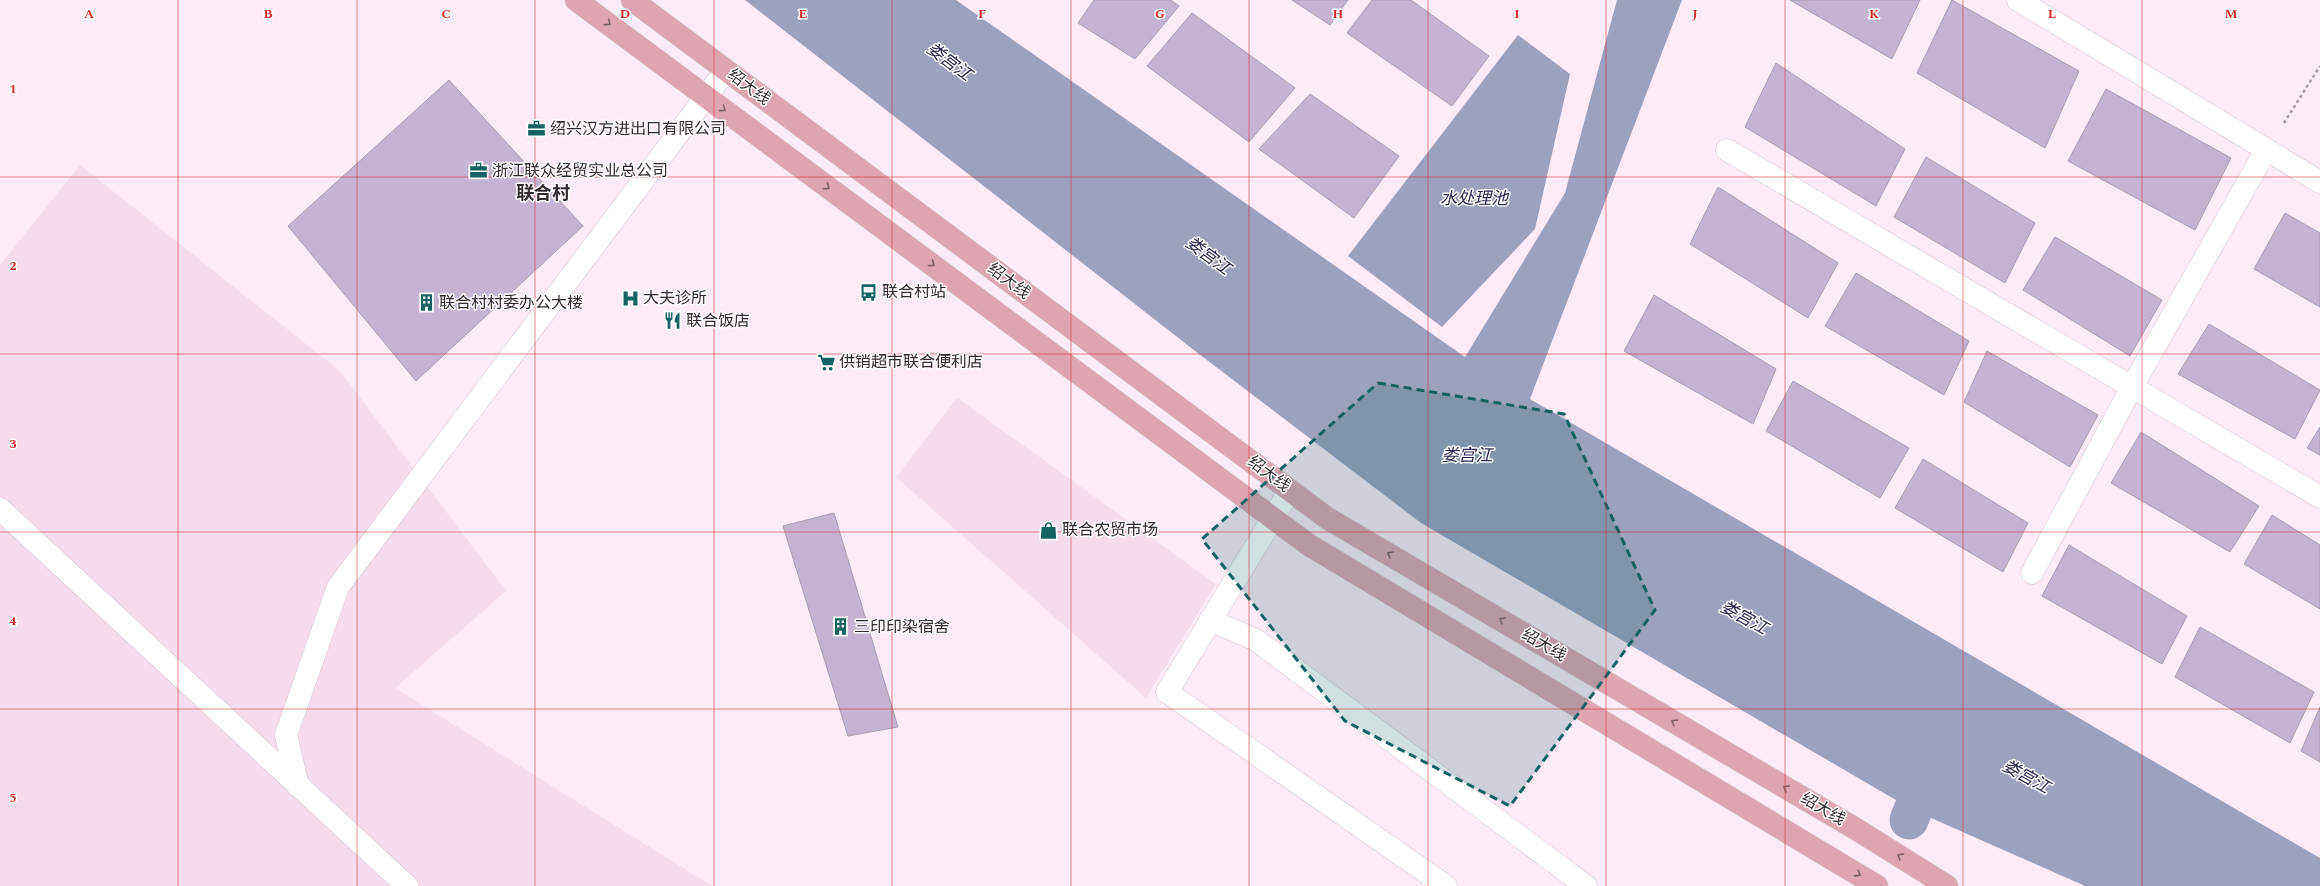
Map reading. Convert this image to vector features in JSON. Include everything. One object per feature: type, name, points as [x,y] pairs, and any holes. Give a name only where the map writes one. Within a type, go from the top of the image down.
[{"type":"main road","name":"绍大线","points":[[576,0],[1309,545],[1877,886]]},
{"type":"main road","name":"绍大线","points":[[632,0],[1327,518],[1856,829],[1947,886]]},
{"type":"street","points":[[2018,0],[2320,182]]},
{"type":"street","points":[[298,786],[286,735],[338,587],[726,70]]},
{"type":"street","points":[[1727,150],[2320,498]]},
{"type":"street","points":[[2032,573],[2132,387],[2266,150]]},
{"type":"street","points":[[1290,490],[1167,692],[1446,886]]},
{"type":"street","points":[[0,509],[407,886]]},
{"type":"street","points":[[1210,620],[1256,640],[1586,886]]},
{"type":"path","points":[[2266,150],[2320,66]]},
{"type":"highlighted area","points":[[1378,383],[1564,414],[1655,610],[1510,806],[1345,721],[1202,539]]},
{"type":"shaded area","points":[[80,165],[340,371],[506,591],[395,688],[712,886],[0,886],[0,265]]},
{"type":"shaded area","name":"联合农贸市场","points":[[957,398],[1216,584],[1146,698],[896,477]]},
{"type":"water","name":"娄宫江","points":[[745,0],[956,0],[1465,357],[1565,193],[1617,0],[1682,0],[1530,399],[2320,858],[2320,886],[2085,886],[1913,810],[1421,523],[1199,354]]},
{"type":"water","name":"水处理池","points":[[1518,35],[1570,74],[1535,229],[1442,327],[1348,256]]},
{"type":"building","points":[[1094,0],[1171,0],[1179,6],[1135,59],[1078,23]]},
{"type":"building","points":[[1292,0],[1348,0],[1330,25]]},
{"type":"building","points":[[1372,0],[1411,0],[1489,56],[1452,106],[1347,33]]},
{"type":"building","points":[[1790,0],[1920,0],[1892,59]]},
{"type":"building","points":[[1952,0],[2079,71],[2045,148],[1917,73]]},
{"type":"building","points":[[1192,13],[1295,88],[1249,142],[1147,66]]},
{"type":"building","points":[[1776,63],[1905,149],[1876,206],[1745,127]]},
{"type":"building","name":"联合村村委办公大楼","points":[[449,80],[583,226],[416,381],[288,226]]},
{"type":"building","points":[[2106,89],[2231,158],[2195,230],[2068,161]]},
{"type":"building","points":[[1310,94],[1399,156],[1354,218],[1259,149]]},
{"type":"building","points":[[1926,157],[2035,223],[2005,283],[1894,217]]},
{"type":"building","points":[[1718,187],[1838,263],[1808,318],[1690,244]]},
{"type":"building","points":[[2285,213],[2320,233],[2320,307],[2254,269]]},
{"type":"building","points":[[2055,237],[2162,300],[2130,356],[2023,290]]},
{"type":"building","points":[[1856,273],[1969,341],[1944,395],[1825,326]]},
{"type":"building","points":[[1654,295],[1776,369],[1753,424],[1624,351]]},
{"type":"building","points":[[2209,324],[2320,390],[2295,439],[2178,374]]},
{"type":"building","points":[[1987,351],[2098,415],[2070,467],[1964,402]]},
{"type":"building","points":[[1793,381],[1909,448],[1880,498],[1766,431]]},
{"type":"building","points":[[2320,427],[2320,455],[2307,448]]},
{"type":"building","points":[[2141,432],[2259,506],[2230,552],[2111,483]]},
{"type":"building","points":[[1923,459],[2028,523],[2003,572],[1895,508]]},
{"type":"building","name":"三印印染宿舍","points":[[834,513],[898,727],[848,736],[783,526]]},
{"type":"building","points":[[2272,515],[2320,545],[2320,609],[2244,564]]},
{"type":"building","points":[[2069,545],[2187,616],[2162,664],[2042,596]]},
{"type":"building","points":[[2200,627],[2314,692],[2290,743],[2175,677]]},
{"type":"building","points":[[2320,707],[2320,762],[2301,751]]},
{"type":"waterway","points":[[1909,820],[1913,810]]},
{"type":"place","name":"绍兴汉方进出口有限公司","points":[[537,129]]},
{"type":"place","name":"浙江联众经贸实业总公司","points":[[479,171]]},
{"type":"place","name":"联合村站","points":[[869,292]]},
{"type":"place","name":"大夫诊所","points":[[630,298]]},
{"type":"place","name":"联合村村委办公大楼","points":[[426,303]]},
{"type":"place","name":"联合饭店","points":[[673,321]]},
{"type":"place","name":"供销超市联合便利店","points":[[826,362]]},
{"type":"place","name":"联合农贸市场","points":[[1049,530]]},
{"type":"place","name":"三印印染宿舍","points":[[841,627]]},
{"type":"district","name":"联合村","points":[[543,193]]}]
